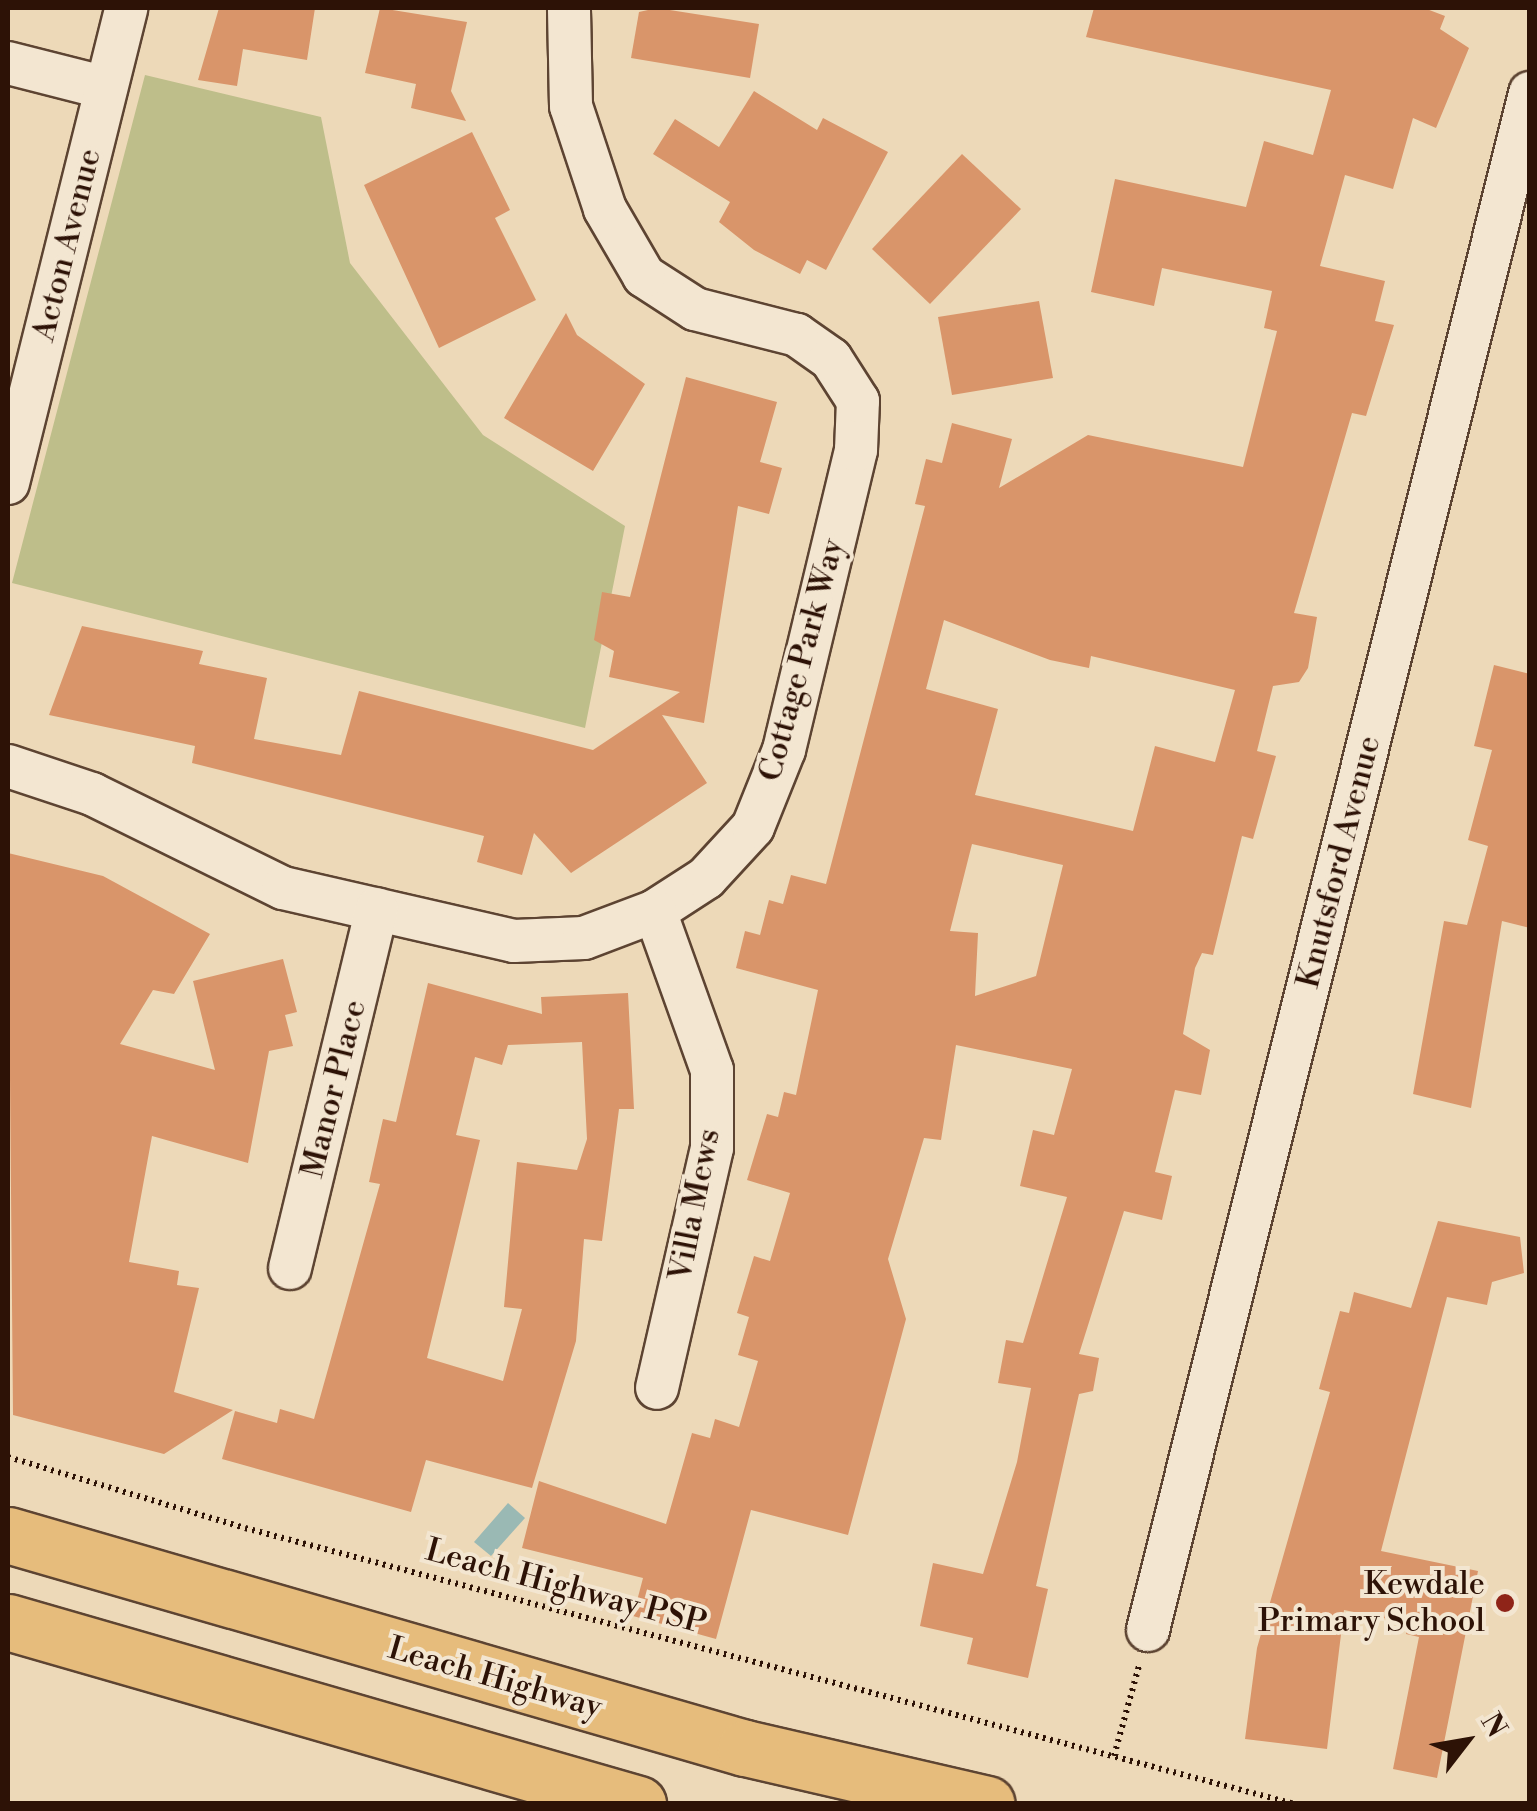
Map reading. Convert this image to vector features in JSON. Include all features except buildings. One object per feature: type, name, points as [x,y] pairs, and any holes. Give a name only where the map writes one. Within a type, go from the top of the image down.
[{"type":"highway","name":"Leach Highway","points":[[8,1535],[745,1748],[987,1804]]},
{"type":"highway","points":[[8,1622],[638,1804]]},
{"type":"street","name":"Acton Avenue","points":[[8,483],[126,8]]},
{"type":"street","name":"Cottage Park Way","points":[[8,766],[92,794],[284,888],[514,941],[584,938],[655,911],[706,878],[753,827],[784,750],[856,450],[858,401],[830,358],[797,335],[695,309],[644,276],[605,209],[571,106],[569,8]]},
{"type":"street","points":[[8,63],[106,88]]},
{"type":"street","name":"Knutsford Avenue","points":[[1148,1630],[1530,93]]},
{"type":"street","name":"Manor Place","points":[[290,1268],[377,909]]},
{"type":"street","name":"Villa Mews","points":[[655,911],[712,1070],[712,1148],[657,1388]]},
{"type":"path","name":"Leach Highway PSP","points":[[8,1457],[245,1528],[1295,1804]]},
{"type":"path","points":[[1114,1756],[1148,1630]]},
{"type":"green space","points":[[145,75],[321,117],[350,263],[483,435],[625,526],[585,728],[12,583]]},
{"type":"water","points":[[508,1503],[525,1518],[491,1556],[474,1542]]},
{"type":"place","name":"Kewdale Primary School","points":[[1505,1603]]}]
